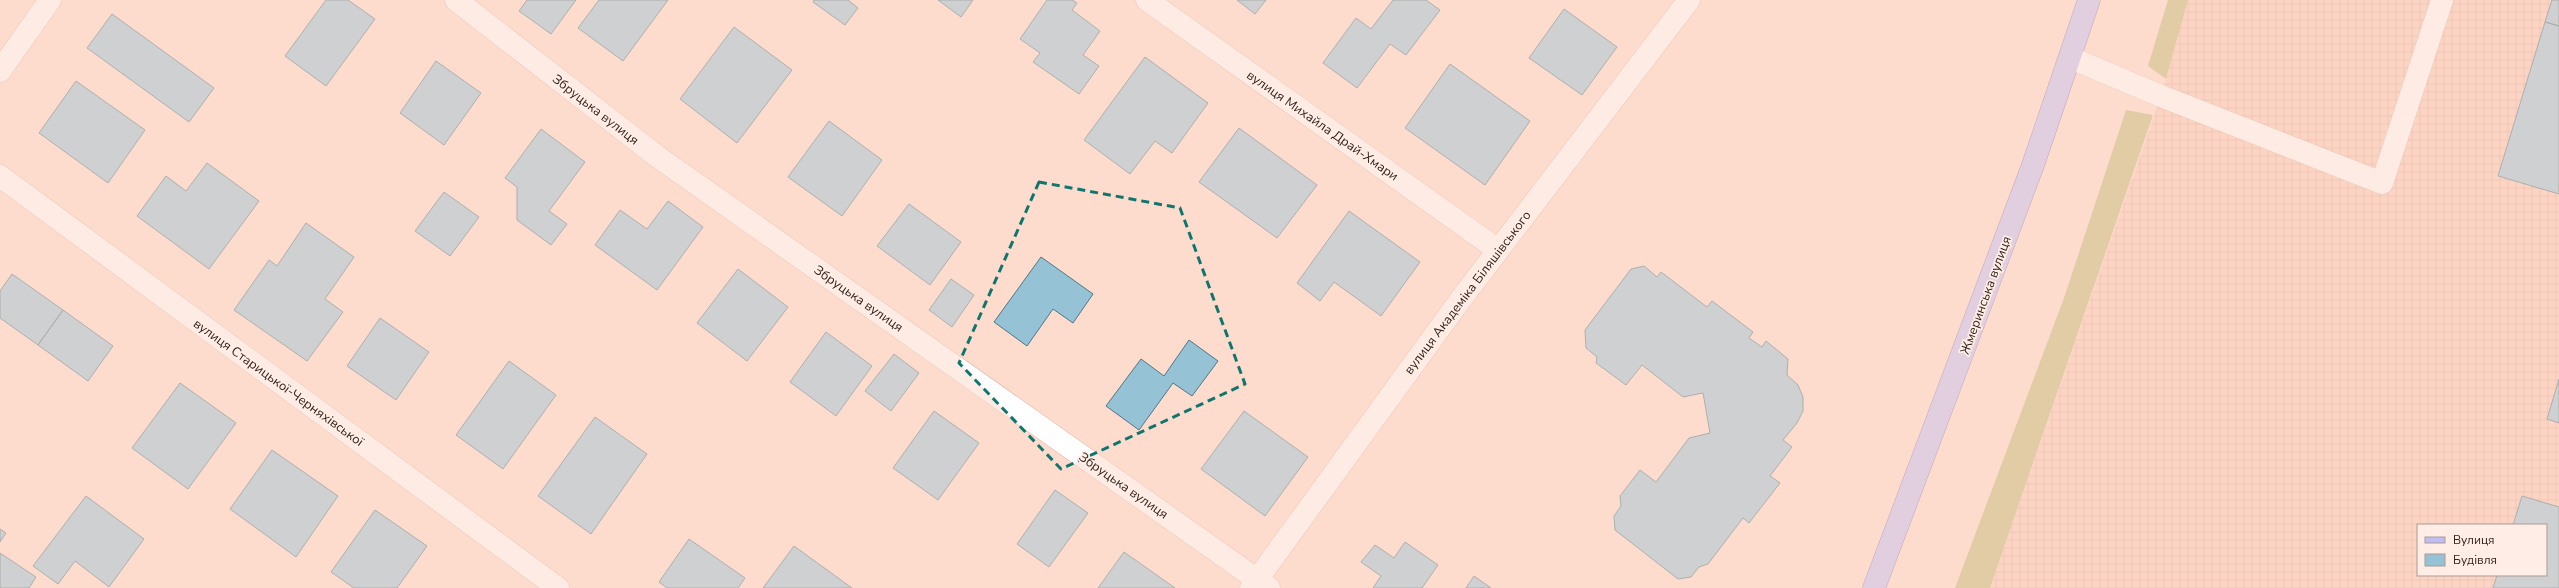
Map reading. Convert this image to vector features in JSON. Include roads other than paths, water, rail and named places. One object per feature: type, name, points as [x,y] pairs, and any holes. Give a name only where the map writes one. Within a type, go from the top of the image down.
[{"type":"main road","name":"Жмеринська вулиця","points":[[1874,588],[1970,337],[2071,58],[2089,0]]},
{"type":"street","points":[[0,72],[50,0]]},
{"type":"street","name":"Збруцька вулиця","points":[[456,0],[658,157],[1259,585]]},
{"type":"street","name":"вулиця Михайла Драй-Хмари","points":[[1147,0],[1498,250]]},
{"type":"street","name":"вулиця Академіка Біляшівського","points":[[1259,585],[1498,250],[1689,0]]},
{"type":"street","points":[[2071,58],[2161,96],[2382,183],[2442,0]]},
{"type":"street","name":"вулиця Старицької-Черняхівської","points":[[0,176],[558,588]]}]
